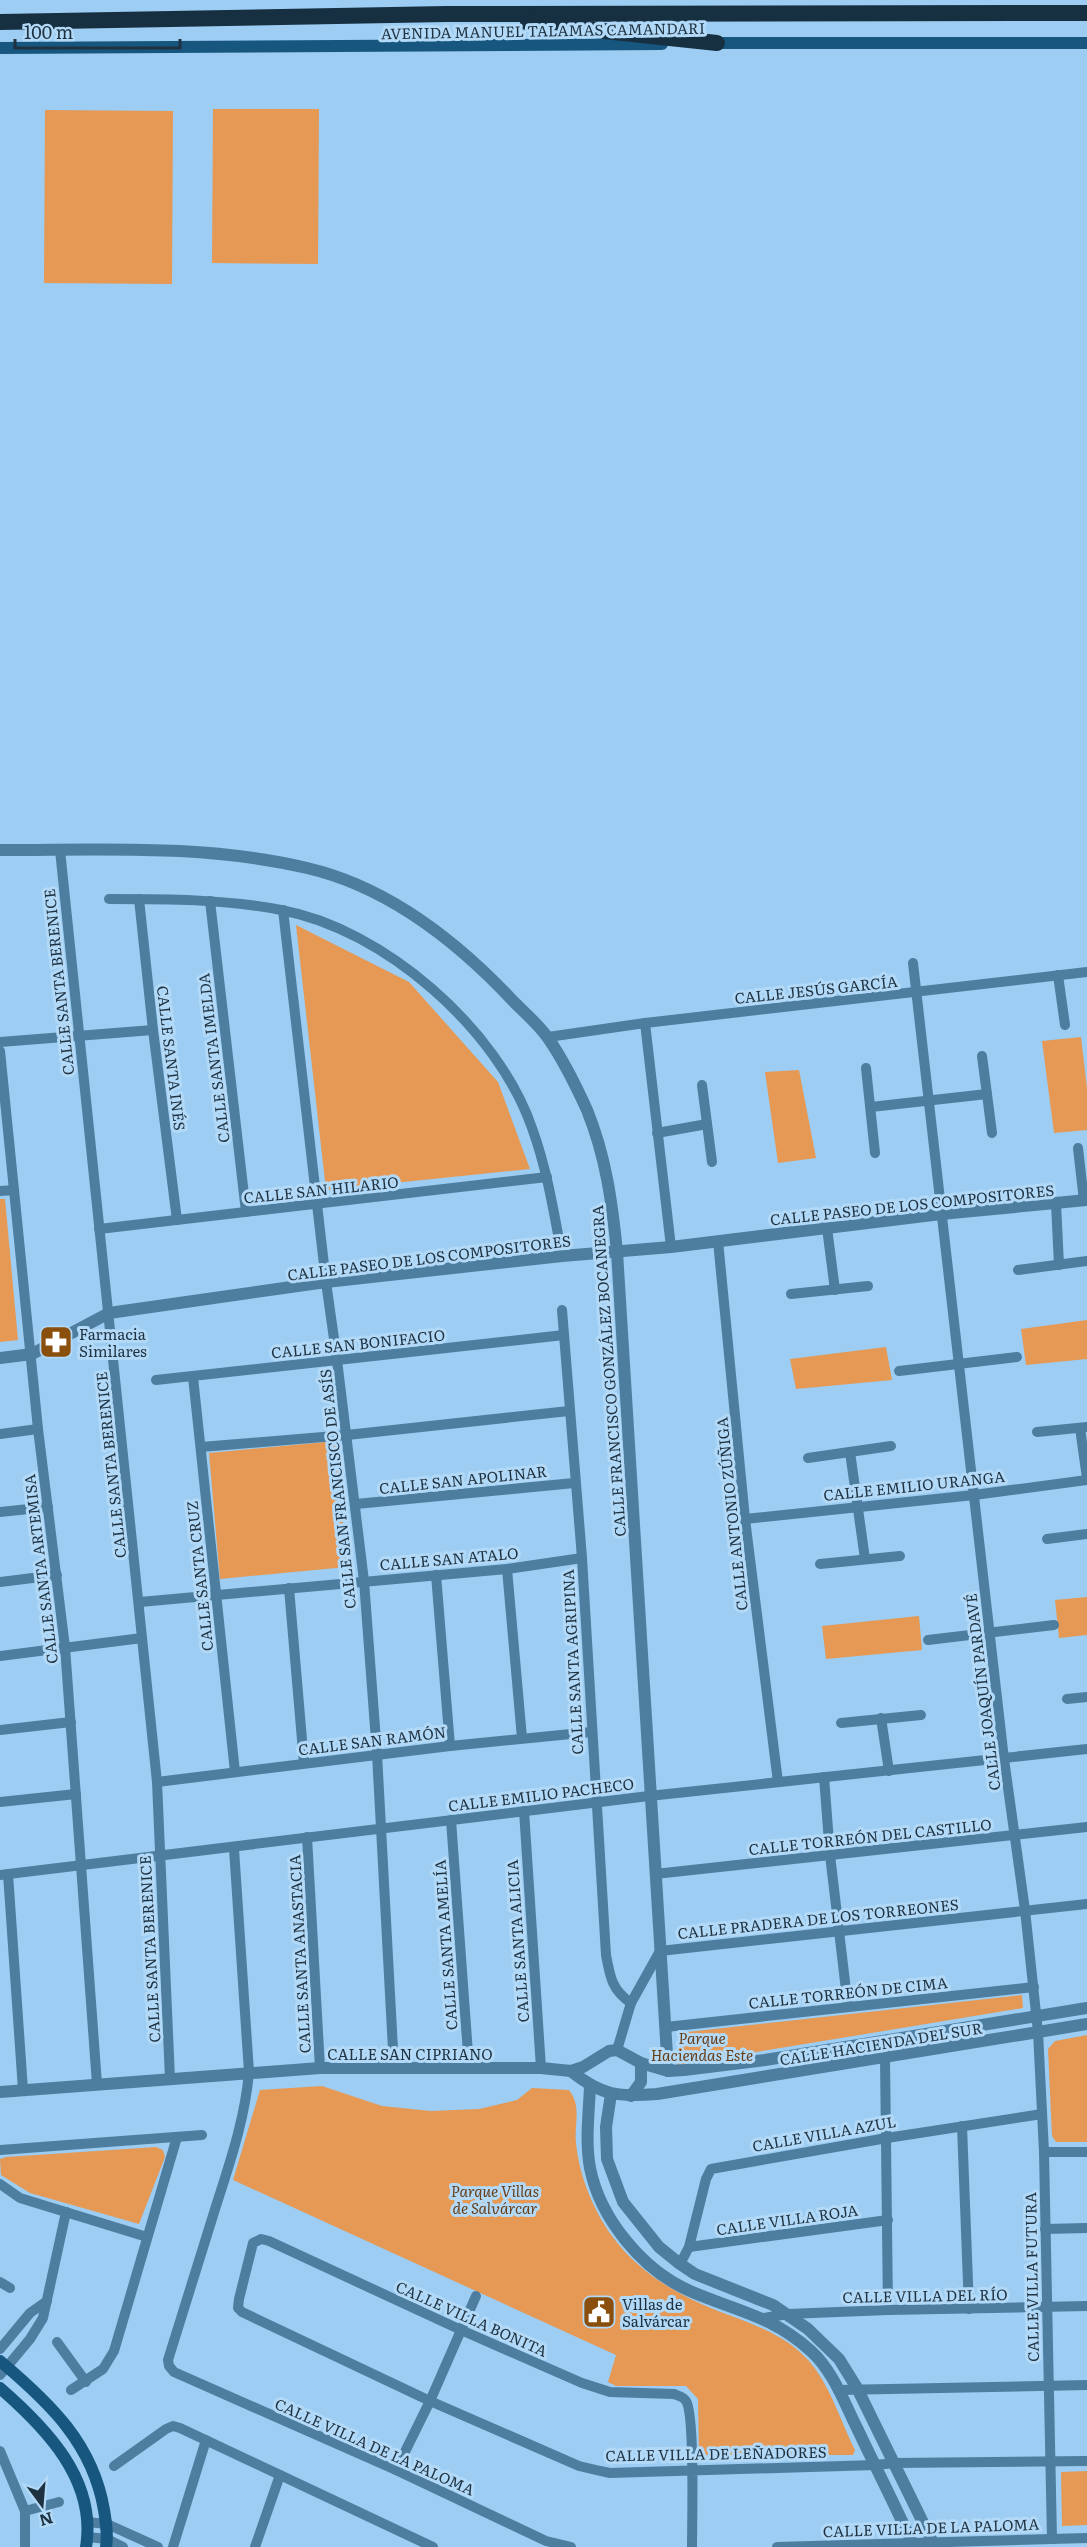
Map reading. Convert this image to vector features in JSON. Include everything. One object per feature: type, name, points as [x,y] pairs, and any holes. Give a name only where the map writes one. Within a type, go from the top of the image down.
[{"type":"highway","points":[[0,22],[447,14],[1087,13]]},
{"type":"highway","points":[[447,14],[717,43]]},
{"type":"main road","name":"AVENIDA MANUEL TALAMAS CAMANDARI","points":[[0,48],[1087,43]]},
{"type":"main road","points":[[2,2368],[58,2415],[76,2438],[101,2491],[107,2543]]},
{"type":"main road","points":[[0,2388],[28,2412],[54,2442],[71,2467],[81,2494],[87,2522],[87,2542]]},
{"type":"street","name":"CALLE FRANCISCO GONZÁLEZ BOCANEGRA","points":[[0,850],[178,849],[258,858],[310,868],[359,886],[393,902],[440,933],[481,967],[548,1037],[586,1109],[611,1189],[617,1252],[649,1796],[668,2071]]},
{"type":"street","name":"CALLE SANTA BERENICE","points":[[60,850],[157,1782],[170,2079]]},
{"type":"street","points":[[109,899],[210,901],[283,910],[327,924],[371,944],[411,971],[472,1026],[493,1054],[523,1108],[532,1126],[547,1177],[562,1256]]},
{"type":"street","name":"CALLE SANTA INÉS","points":[[139,899],[177,1220]]},
{"type":"street","name":"CALLE SANTA IMELDA","points":[[210,901],[246,1212]]},
{"type":"street","name":"CALLE SAN FRANCISCO DE ASÍS","points":[[283,910],[326,1282],[338,1360],[364,1581],[377,1754],[394,2068]]},
{"type":"street","name":"CALLE JOAQUÍN PARDAVÉ","points":[[913,963],[1004,1759],[1037,2016]]},
{"type":"street","name":"CALLE JESÚS GARCÍA","points":[[548,1037],[645,1023],[1087,972]]},
{"type":"street","points":[[1058,975],[1065,1025]]},
{"type":"street","points":[[645,1023],[671,1247]]},
{"type":"street","points":[[0,1042],[153,1030]]},
{"type":"street","name":"CALLE SANTA ARTEMISA","points":[[0,1051],[3,1119],[14,1190],[38,1430],[65,1647],[96,2085]]},
{"type":"street","points":[[982,1056],[992,1133]]},
{"type":"street","points":[[866,1068],[872,1107],[875,1153]]},
{"type":"street","points":[[702,1085],[712,1162]]},
{"type":"street","points":[[872,1107],[987,1094]]},
{"type":"street","points":[[657,1133],[707,1124]]},
{"type":"street","points":[[1078,1148],[1086,1201]]},
{"type":"street","name":"CALLE SAN HILARIO","points":[[99,1229],[547,1177]]},
{"type":"street","points":[[0,1191],[14,1190]]},
{"type":"street","name":"CALLE PASEO DE LOS COMPOSITORES","points":[[0,1358],[32,1354],[109,1313],[326,1282],[562,1256],[671,1247],[941,1214],[1086,1201]]},
{"type":"street","points":[[1056,1204],[1059,1265]]},
{"type":"street","points":[[827,1228],[835,1290]]},
{"type":"street","name":"CALLE ANTONIO ZÚÑIGA","points":[[718,1241],[745,1519],[778,1782]]},
{"type":"street","points":[[1018,1270],[1087,1261]]},
{"type":"street","points":[[791,1294],[868,1286]]},
{"type":"street","name":"CALLE SANTA AGRIPINA","points":[[562,1310],[568,1411],[582,1558],[595,1803],[606,1955],[619,1995],[632,2003]]},
{"type":"street","name":"CALLE SAN BONIFACIO","points":[[156,1380],[564,1335]]},
{"type":"street","points":[[899,1371],[1017,1357]]},
{"type":"street","name":"CALLE SANTA CRUZ","points":[[194,1377],[235,1772]]},
{"type":"street","points":[[201,1447],[347,1435],[568,1411]]},
{"type":"street","points":[[1037,1432],[1083,1427],[1087,1479]]},
{"type":"street","points":[[0,1434],[38,1430]]},
{"type":"street","points":[[808,1458],[891,1446]]},
{"type":"street","points":[[850,1452],[866,1559]]},
{"type":"street","name":"CALLE EMILIO URANGA","points":[[745,1519],[974,1495],[1087,1479]]},
{"type":"street","name":"CALLE SAN APOLINAR","points":[[356,1504],[574,1483]]},
{"type":"street","points":[[0,1512],[48,1507]]},
{"type":"street","points":[[1047,1539],[1087,1534]]},
{"type":"street","points":[[820,1564],[900,1556]]},
{"type":"street","name":"CALLE SAN ATALO","points":[[140,1602],[507,1569],[582,1558]]},
{"type":"street","points":[[507,1569],[522,1738]]},
{"type":"street","points":[[0,1582],[57,1575]]},
{"type":"street","points":[[436,1575],[450,1746]]},
{"type":"street","points":[[289,1588],[304,1763]]},
{"type":"street","points":[[928,1640],[1054,1625]]},
{"type":"street","points":[[0,1656],[142,1638]]},
{"type":"street","points":[[1067,1699],[1087,1697]]},
{"type":"street","points":[[841,1723],[921,1715]]},
{"type":"street","points":[[881,1718],[889,1771]]},
{"type":"street","points":[[0,1730],[71,1722]]},
{"type":"street","name":"CALLE SAN RAMÓN","points":[[157,1782],[377,1754],[591,1732]]},
{"type":"street","name":"CALLE EMILIO PACHECO","points":[[4,1875],[649,1796],[1087,1749]]},
{"type":"street","points":[[824,1777],[830,1855],[848,2007]]},
{"type":"street","points":[[0,1802],[76,1794]]},
{"type":"street","name":"CALLE SANTA ALICIA","points":[[524,1811],[541,2068]]},
{"type":"street","name":"CALLE SANTA AMELÍA","points":[[451,1820],[469,2067]]},
{"type":"street","name":"CALLE TORREÓN DEL CASTILLO","points":[[655,1874],[1014,1837],[1087,1827]]},
{"type":"street","name":"CALLE SANTA ANASTACIA","points":[[307,1838],[320,2068]]},
{"type":"street","points":[[234,1848],[249,2072]]},
{"type":"street","points":[[4,1875],[23,2090]]},
{"type":"street","name":"CALLE PRADERA DE LOS TORREONES","points":[[617,2050],[632,2003],[660,1951],[1087,1904]]},
{"type":"street","name":"CALLE TORREÓN DE CIMA","points":[[666,2027],[1034,1987]]},
{"type":"street","name":"CALLE HACIENDA DEL SUR","points":[[617,2050],[641,2062],[668,2071],[765,2060],[1087,2008]]},
{"type":"street","name":"CALLE VILLA FUTURA","points":[[1037,2016],[1044,2152],[1052,2539]]},
{"type":"street","name":"CALLE HACIENDA DEL SUR","points":[[571,2071],[590,2086],[611,2094],[630,2096],[657,2094],[1087,2024]]},
{"type":"street","points":[[571,2071],[583,2067],[609,2051],[617,2050]]},
{"type":"street","points":[[885,2058],[888,2310]]},
{"type":"street","points":[[630,2096],[641,2082],[641,2062]]},
{"type":"street","name":"CALLE SAN CIPRIANO","points":[[0,2092],[320,2068],[469,2067],[541,2068],[571,2071]]},
{"type":"street","name":"CALLE VILLA DE LA PALOMA","points":[[249,2072],[244,2114],[168,2360],[169,2366],[174,2372],[396,2470],[546,2544],[571,2547]]},
{"type":"street","points":[[590,2086],[588,2152],[590,2168],[604,2206],[620,2230],[644,2259],[668,2279],[688,2290],[764,2318],[812,2352],[838,2390],[914,2545]]},
{"type":"street","points":[[611,2094],[606,2135],[607,2159],[623,2202],[638,2223],[659,2247],[695,2274],[763,2300],[788,2314],[824,2342],[839,2359],[857,2388],[933,2544]]},
{"type":"street","name":"CALLE VILLA AZUL","points":[[680,2264],[690,2247],[706,2178],[711,2169],[1042,2114]]},
{"type":"street","points":[[962,2126],[969,2309]]},
{"type":"street","points":[[0,2150],[202,2135]]},
{"type":"street","points":[[71,2390],[103,2369],[114,2351],[177,2137]]},
{"type":"street","points":[[1044,2152],[1087,2152]]},
{"type":"street","points":[[0,2184],[20,2198],[147,2237]]},
{"type":"street","points":[[2,2368],[30,2339],[43,2318],[66,2212]]},
{"type":"street","name":"CALLE VILLA ROJA","points":[[690,2247],[888,2220]]},
{"type":"street","points":[[1045,2229],[1087,2228]]},
{"type":"street","name":"CALLE VILLA BONITA","points":[[238,2308],[250,2249],[256,2240],[269,2241],[538,2365],[610,2392],[674,2394],[683,2398],[688,2406],[692,2470]]},
{"type":"street","points":[[0,2282],[10,2288]]},
{"type":"street","points":[[396,2470],[430,2401],[476,2296]]},
{"type":"street","points":[[0,2349],[30,2313],[47,2301]]},
{"type":"street","name":"CALLE VILLA DEL RÍO","points":[[764,2318],[788,2314],[888,2310],[1087,2306]]},
{"type":"street","name":"CALLE VILLA DE LEÑADORES","points":[[238,2308],[246,2314],[430,2401],[579,2466],[610,2473],[894,2463],[1087,2461]]},
{"type":"street","points":[[18,2330],[30,2339]]},
{"type":"street","points":[[57,2342],[86,2382]]},
{"type":"street","points":[[838,2390],[1087,2385]]},
{"type":"street","points":[[114,2466],[166,2428],[173,2426],[433,2547]]},
{"type":"street","points":[[173,2547],[206,2440]]},
{"type":"street","points":[[0,2451],[25,2511],[25,2547]]},
{"type":"street","points":[[692,2470],[692,2547]]},
{"type":"street","points":[[255,2547],[280,2475]]},
{"type":"street","points":[[25,2511],[59,2502]]},
{"type":"street","points":[[87,2522],[106,2524],[158,2547]]},
{"type":"street","name":"CALLE VILLA DE LA PALOMA","points":[[777,2547],[914,2545],[1087,2538]]},
{"type":"street","points":[[87,2542],[123,2547]]},
{"type":"green space","points":[[213,109],[319,109],[318,264],[212,263]]},
{"type":"green space","points":[[45,110],[173,111],[172,284],[44,283]]},
{"type":"green space","points":[[296,925],[409,982],[498,1082],[530,1169],[326,1190]]},
{"type":"green space","points":[[1081,1037],[1087,1088],[1087,1130],[1054,1133],[1042,1041]]},
{"type":"green space","points":[[799,1070],[816,1158],[778,1163],[765,1072]]},
{"type":"green space","points":[[0,1199],[5,1199],[18,1340],[0,1342]]},
{"type":"green space","points":[[1087,1320],[1087,1359],[1026,1365],[1021,1329]]},
{"type":"green space","points":[[886,1347],[892,1380],[796,1389],[790,1359]]},
{"type":"green space","points":[[336,1441],[347,1567],[220,1579],[209,1453]]},
{"type":"green space","points":[[1087,1597],[1087,1635],[1059,1638],[1055,1600]]},
{"type":"green space","points":[[919,1616],[922,1650],[826,1659],[822,1626]]},
{"type":"green space","name":"Parque Haciendas Este","points":[[1022,1995],[1023,2008],[678,2065],[678,2033]]},
{"type":"green space","points":[[1087,2035],[1087,2142],[1056,2142],[1052,2136],[1048,2049],[1055,2041]]},
{"type":"green space","name":"Parque Villas de Salvárcar","points":[[322,2086],[382,2106],[431,2111],[479,2109],[517,2100],[532,2088],[569,2090],[576,2109],[576,2143],[584,2180],[599,2215],[612,2236],[646,2272],[673,2290],[767,2330],[800,2352],[809,2361],[829,2392],[855,2450],[853,2455],[699,2455],[698,2399],[686,2386],[616,2386],[608,2382],[616,2355],[233,2180],[260,2090]]},
{"type":"green space","points":[[156,2147],[163,2150],[165,2157],[139,2224],[30,2193],[1,2175],[0,2159],[6,2157]]},
{"type":"green space","points":[[1087,2471],[1087,2525],[1062,2526],[1061,2472]]},
{"type":"place","name":"Farmacia Similares","points":[[56,1342]]},
{"type":"place","name":"Villas de Salvárcar","points":[[599,2312]]}]
